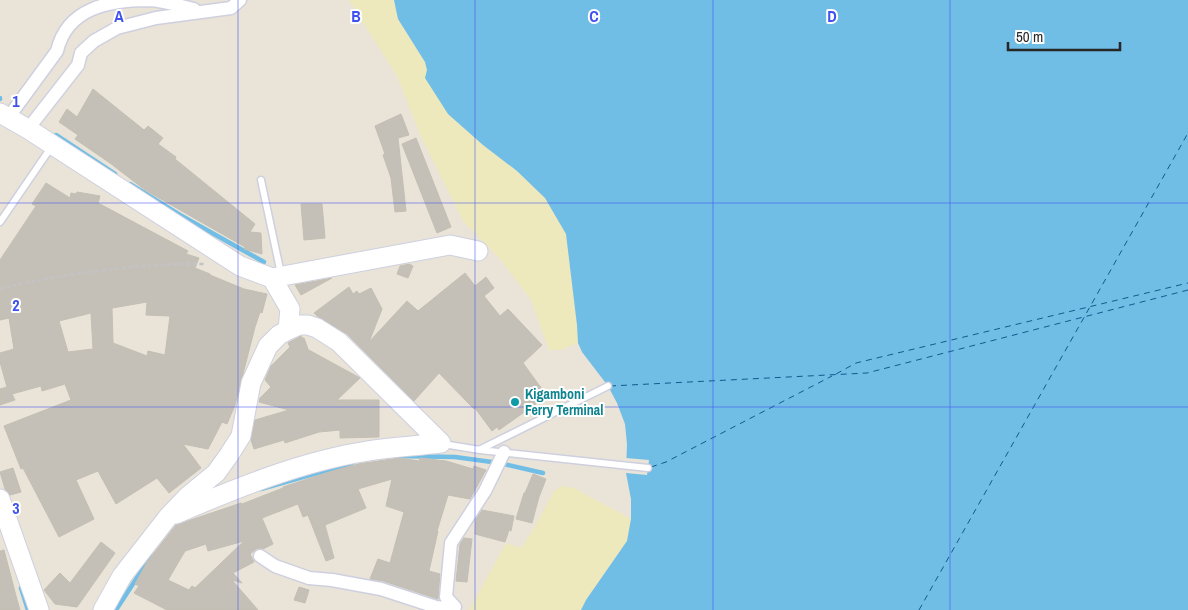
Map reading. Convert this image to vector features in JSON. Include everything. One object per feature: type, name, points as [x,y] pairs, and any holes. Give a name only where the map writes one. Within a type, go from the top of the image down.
[{"type":"main road","points":[[4,115],[240,266],[277,276],[450,245],[478,251]]},
{"type":"main road","points":[[277,276],[290,309],[288,330]]},
{"type":"main road","points":[[103,610],[122,576],[168,518],[188,496],[216,473],[229,455],[241,436],[251,383],[268,346],[279,335],[288,330],[299,325],[308,325],[317,328],[339,342],[441,444]]},
{"type":"main road","points":[[168,518],[222,494],[311,464],[367,451],[441,444]]},
{"type":"main road","points":[[0,499],[5,531],[39,610]]},
{"type":"street","points":[[4,115],[57,51],[60,39],[77,16],[91,8],[118,1],[150,0],[205,11]]},
{"type":"street","points":[[28,129],[78,65],[81,53],[94,41],[117,28],[156,18],[231,8],[240,0]]},
{"type":"street","points":[[454,608],[446,596],[451,543],[485,491],[496,472],[504,452]]},
{"type":"street","points":[[260,556],[275,566],[309,578],[381,589],[436,607],[454,608]]},
{"type":"lane","points":[[0,222],[52,145]]},
{"type":"lane","points":[[261,180],[277,276]]},
{"type":"lane","points":[[480,450],[608,386]]},
{"type":"lane","points":[[441,444],[648,468]]},
{"type":"path","points":[[0,289],[28,282],[96,272],[166,264],[213,264]]},
{"type":"sand","points":[[349,0],[394,0],[398,19],[425,62],[448,114],[483,145],[517,171],[545,198],[566,234],[578,343],[561,350],[549,350],[531,300],[500,259],[463,221],[419,132],[397,76]]},
{"type":"sand","points":[[562,486],[574,488],[631,519],[627,541],[581,610],[469,610],[506,543],[521,548],[554,491]]},
{"type":"water","points":[[394,0],[1188,0],[1188,610],[581,610],[627,541],[631,519],[631,499],[626,473],[627,444],[625,424],[608,386],[582,352],[578,343],[566,234],[545,198],[517,171],[483,145],[448,114],[425,78],[427,70],[425,62],[398,19]]},
{"type":"pier","points":[[626,458],[649,460],[647,475],[626,473]]},
{"type":"building","points":[[93,89],[144,130],[148,126],[163,138],[158,144],[255,224],[250,232],[261,233],[262,254],[244,249],[245,247],[145,190],[75,139],[78,135],[59,122],[67,109],[77,117]]},
{"type":"building","points":[[401,114],[409,135],[398,138],[406,211],[395,212],[391,178],[375,126]]},
{"type":"building","points":[[416,138],[451,227],[437,233],[402,144]]},
{"type":"building","points":[[46,183],[70,198],[71,193],[76,194],[77,192],[100,196],[98,203],[188,251],[186,254],[199,258],[195,268],[244,289],[267,294],[262,313],[260,312],[255,327],[235,405],[227,424],[222,422],[208,449],[183,444],[201,468],[169,493],[157,478],[116,504],[98,471],[76,480],[94,519],[59,537],[23,468],[21,469],[4,426],[71,400],[65,384],[42,391],[41,386],[12,394],[15,400],[0,405],[0,389],[7,387],[0,362],[0,353],[14,349],[9,318],[0,320],[0,260],[36,206],[32,204]],"holes":[[[147,302],[146,315],[170,316],[165,355],[148,351],[147,356],[113,343],[112,308]],[[91,313],[93,349],[68,352],[59,321]]]},
{"type":"building","points":[[301,204],[322,204],[325,238],[304,240]]},
{"type":"building","points":[[409,264],[413,266],[408,278],[397,274],[400,266]]},
{"type":"building","points":[[465,273],[475,286],[486,277],[494,288],[484,296],[500,316],[508,309],[542,345],[523,363],[547,396],[499,430],[497,427],[492,431],[475,408],[439,373],[414,401],[347,334],[314,313],[349,287],[353,294],[357,291],[359,294],[371,288],[382,309],[369,342],[407,301],[418,311]]},
{"type":"building","points":[[332,278],[301,295],[295,285]]},
{"type":"building","points":[[301,336],[304,338],[307,349],[360,378],[337,400],[379,400],[379,437],[340,438],[340,430],[319,432],[285,443],[284,440],[254,449],[251,440],[255,420],[289,410],[259,402],[260,398],[271,387],[265,380],[271,366],[290,347],[288,343]]},
{"type":"building","points":[[399,458],[419,461],[420,458],[446,461],[473,469],[474,466],[486,470],[470,499],[448,495],[437,531],[429,571],[440,574],[438,599],[383,581],[370,579],[378,559],[390,563],[404,512],[386,506],[392,479],[358,489],[366,508],[325,525],[334,558],[326,561],[308,515],[303,517],[298,504],[262,518],[273,544],[263,549],[256,549],[250,554],[254,562],[233,573],[242,583],[232,580],[258,610],[167,610],[134,593],[139,586],[135,584],[147,562],[176,525],[242,504],[283,487],[358,464]],"holes":[[[244,541],[195,588],[192,586],[189,590],[168,580],[185,551],[206,544],[208,551]]]},
{"type":"building","points":[[13,468],[21,492],[10,495],[5,489],[0,472]]},
{"type":"building","points":[[533,474],[546,479],[532,523],[516,519],[524,493]]},
{"type":"building","points":[[482,510],[514,516],[511,531],[509,530],[505,542],[475,534],[476,519]]},
{"type":"building","points":[[464,538],[472,539],[467,582],[456,581],[460,544]]},
{"type":"building","points":[[101,542],[115,553],[77,607],[55,604],[44,590],[60,573],[70,583]]},
{"type":"building","points":[[4,550],[20,610],[0,610],[0,551]]},
{"type":"building","points":[[299,587],[309,590],[305,603],[294,600]]},
{"type":"waterway","points":[[56,135],[115,174]]},
{"type":"waterway","points":[[130,184],[180,215],[264,262]]},
{"type":"waterway","points":[[397,456],[455,457],[499,463],[543,473]]},
{"type":"waterway","points":[[261,489],[352,463]]},
{"type":"waterway","points":[[116,610],[150,554]]},
{"type":"waterway","points":[[21,588],[28,610]]},
{"type":"ferry route","points":[[919,610],[1188,133]]},
{"type":"ferry route","points":[[836,374],[856,363],[1188,283]]},
{"type":"ferry route","points":[[610,386],[867,373],[1188,290]]},
{"type":"ferry route","points":[[651,467],[666,462],[832,376]]},
{"type":"place","name":"Kigamboni Ferry Terminal","points":[[515,402]]}]
